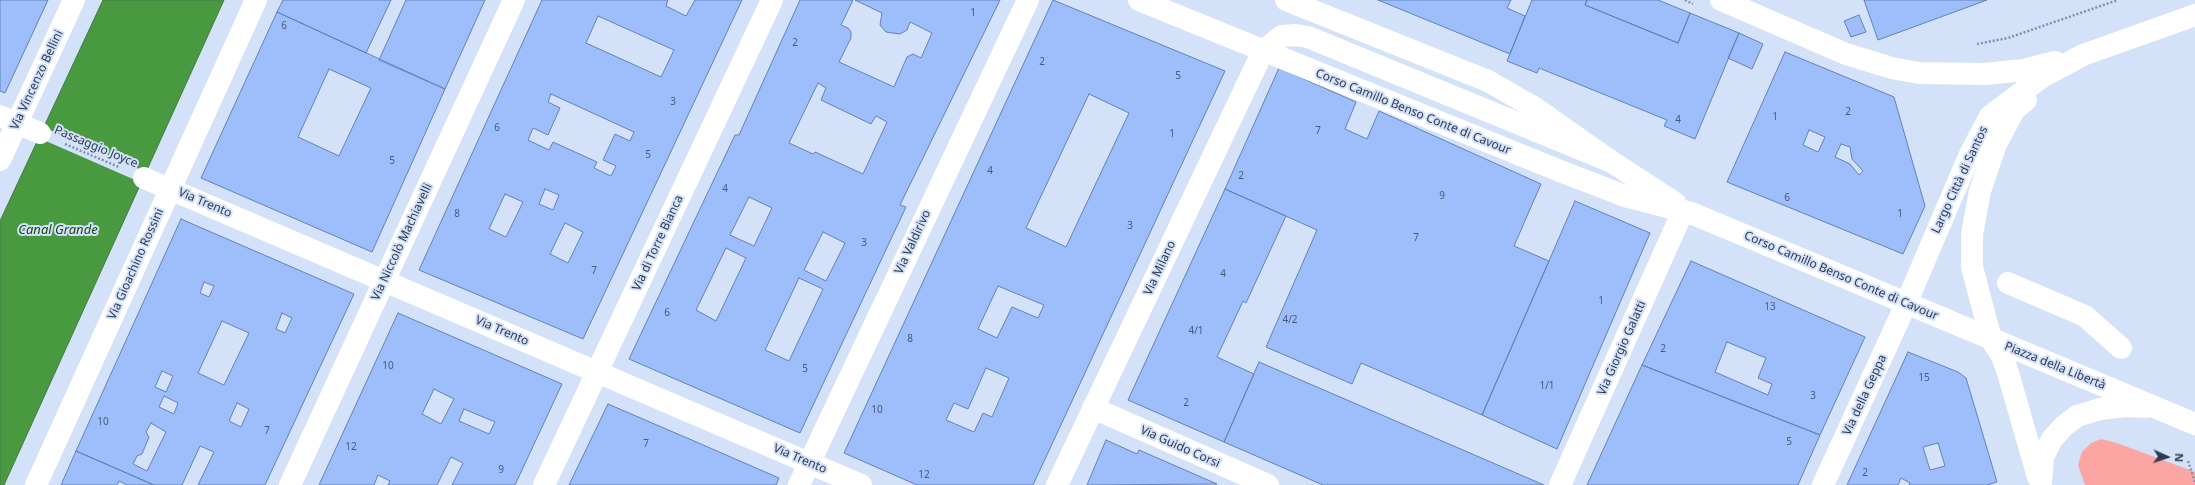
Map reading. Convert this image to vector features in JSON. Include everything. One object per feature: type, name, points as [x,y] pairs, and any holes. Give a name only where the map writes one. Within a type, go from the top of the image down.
[{"type":"street","name":"Via Vincenzo Bellini","points":[[0,160],[9,119],[74,0]]},
{"type":"street","name":"Via Gioachino Rossini","points":[[36,485],[256,0]]},
{"type":"street","name":"Via Niccolò Machiavelli","points":[[290,485],[514,0]]},
{"type":"street","name":"Via di Torre Bianca","points":[[544,485],[772,0]]},
{"type":"street","name":"Via Valdirivo","points":[[799,485],[1028,0]]},
{"type":"street","name":"Corso Camillo Benso Conte di Cavour","points":[[1139,0],[1618,194],[1687,212],[1991,340]]},
{"type":"street","name":"Corso Camillo Benso Conte di Cavour","points":[[1286,0],[1488,81],[1535,108],[1687,212]]},
{"type":"street","points":[[1721,0],[1846,54],[1892,68],[1919,73],[1946,75],[1985,74],[2024,70],[2083,55]]},
{"type":"street","name":"Largo Città di Santos","points":[[1906,304],[1970,154],[1990,116],[2042,77],[2083,55],[2195,15]]},
{"type":"street","points":[[1263,51],[1282,36],[1295,35],[1308,37],[1612,162]]},
{"type":"street","name":"Via Milano","points":[[1056,485],[1263,51]]},
{"type":"street","name":"Largo Città di Santos","points":[[1991,340],[1972,267],[1972,234],[1980,191],[1996,144],[2014,110],[2042,86],[2083,55]]},
{"type":"street","points":[[9,119],[40,133]]},
{"type":"street","name":"Via Trento","points":[[144,178],[860,485]]},
{"type":"street","name":"Via Giorgio Galatti","points":[[1560,485],[1687,212]]},
{"type":"street","points":[[2008,283],[2082,323],[2121,348]]},
{"type":"street","name":"Via della Geppa","points":[[1824,485],[1906,304]]},
{"type":"street","name":"Piazza della Libertà","points":[[1991,340],[2195,424]]},
{"type":"street","name":"Piazza della Libertà","points":[[1991,340],[2002,356],[2008,373],[2041,485]]},
{"type":"street","points":[[2041,485],[2043,457],[2052,439],[2064,426],[2077,416],[2125,406],[2155,407]]},
{"type":"street","name":"Via Guido Corsi","points":[[1093,408],[1268,485]]},
{"type":"path","points":[[1971,46],[2008,38],[2118,0]]},
{"type":"path","name":"Passaggio Joyce","points":[[40,133],[144,178]]},
{"type":"path","points":[[2188,461],[2195,482]]},
{"type":"shaded area","points":[[2101,439],[2117,443],[2195,472],[2195,485],[2085,485],[2078,465],[2082,452],[2091,443]]},
{"type":"water","name":"Canal Grande","points":[[103,0],[224,0],[4,485],[0,485],[0,221]]},
{"type":"pier","points":[[43,127],[146,172],[142,183],[39,138]]},
{"type":"building","points":[[0,0],[48,0],[5,93],[0,91]]},
{"type":"building","points":[[283,0],[391,0],[366,53],[277,12]]},
{"type":"building","points":[[406,0],[485,0],[445,89],[379,60]]},
{"type":"building","points":[[542,0],[668,0],[666,6],[686,16],[695,0],[742,0],[583,339],[419,270]],"holes":[[[598,16],[674,50],[661,77],[586,43]],[[551,94],[634,132],[630,141],[615,134],[603,160],[616,166],[611,176],[594,168],[597,162],[553,142],[549,150],[528,140],[533,128],[548,135],[560,108],[548,102]],[[545,189],[559,195],[553,210],[539,204]],[[505,194],[523,202],[506,237],[489,229]],[[565,223],[583,232],[568,263],[550,254]]]},
{"type":"building","points":[[800,0],[853,0],[841,25],[848,28],[851,32],[851,38],[839,62],[894,87],[907,57],[913,54],[921,58],[932,33],[910,22],[907,30],[900,34],[886,32],[880,25],[882,13],[855,0],[1000,0],[900,205],[906,207],[800,433],[629,359],[735,135],[739,135]],"holes":[[[818,83],[826,88],[821,100],[871,124],[876,116],[887,122],[863,174],[815,152],[813,154],[789,143]],[[749,197],[772,208],[754,246],[730,235]],[[823,232],[845,243],[826,281],[804,270]],[[726,248],[746,258],[716,321],[696,310]],[[799,278],[823,289],[789,361],[765,350]]]},
{"type":"building","points":[[1053,0],[1225,71],[1033,485],[917,485],[844,453]],"holes":[[[1089,94],[1129,113],[1066,247],[1026,228]],[[998,286],[1044,305],[1038,318],[1012,307],[997,338],[978,329]],[[986,368],[1009,378],[992,417],[983,413],[974,432],[946,420],[954,403],[968,409]]]},
{"type":"building","points":[[1378,0],[1511,0],[1507,8],[1525,16],[1510,54]]},
{"type":"building","points":[[1532,0],[1587,0],[1585,5],[1678,43],[1690,13],[1739,33],[1695,139],[1664,126],[1667,120],[1539,68],[1537,73],[1507,61]]},
{"type":"building","points":[[1587,0],[1658,0],[1690,13],[1678,43],[1585,5]]},
{"type":"building","points":[[1864,0],[1987,0],[1878,40]]},
{"type":"building","points":[[277,12],[445,89],[372,252],[201,178]],"holes":[[[329,69],[371,88],[339,156],[298,137]]]},
{"type":"building","points":[[1859,15],[1866,32],[1851,37],[1844,21]]},
{"type":"building","points":[[1739,33],[1763,44],[1752,69],[1728,58]]},
{"type":"building","points":[[1785,52],[1894,97],[1925,206],[1903,254],[1727,182]],"holes":[[[1809,130],[1825,137],[1818,152],[1803,145]],[[1841,144],[1850,147],[1852,159],[1863,171],[1859,175],[1850,164],[1835,157]]]},
{"type":"building","points":[[1279,68],[1356,102],[1345,129],[1367,139],[1379,111],[1541,184],[1514,246],[1549,261],[1482,415],[1361,363],[1352,384],[1266,347],[1317,230],[1225,189]]},
{"type":"building","points":[[1225,189],[1286,216],[1246,303],[1243,301],[1217,357],[1254,374],[1224,442],[1128,400]]},
{"type":"building","points":[[1575,201],[1650,233],[1557,449],[1482,415]]},
{"type":"building","points":[[181,219],[354,294],[265,485],[198,485],[214,452],[200,446],[182,485],[154,485],[76,451]],"holes":[[[204,282],[214,286],[209,297],[200,293]],[[282,313],[292,318],[285,333],[276,329]],[[222,321],[249,333],[224,385],[198,373]],[[162,371],[173,376],[166,392],[155,387]],[[164,396],[178,403],[174,414],[159,407]],[[237,403],[249,409],[241,427],[229,421]],[[151,423],[166,432],[147,471],[133,464],[137,456],[142,454],[149,437],[146,432]]]},
{"type":"building","points":[[1691,261],[1865,337],[1820,435],[1642,365]],"holes":[[[1727,342],[1766,358],[1758,378],[1772,384],[1768,395],[1715,372]]]},
{"type":"building","points":[[398,313],[562,384],[515,485],[452,485],[463,463],[451,457],[437,485],[388,485],[390,481],[378,475],[374,485],[319,485]],"holes":[[[434,389],[454,399],[441,424],[422,414]],[[464,409],[495,422],[489,434],[459,421]]]},
{"type":"building","points":[[1908,352],[1958,372],[1966,378],[1997,482],[1987,485],[1909,485],[1910,483],[1901,478],[1898,485],[1847,485]],"holes":[[[1938,443],[1945,466],[1930,470],[1923,447]]]},
{"type":"building","points":[[1259,362],[1544,485],[1323,485],[1224,442]]},
{"type":"building","points":[[1642,365],[1820,435],[1798,485],[1587,485]]},
{"type":"building","points":[[608,404],[779,478],[776,485],[569,485]]},
{"type":"building","points":[[1106,440],[1137,454],[1139,450],[1217,484],[1087,485]]},
{"type":"building","points":[[76,451],[154,485],[127,485],[119,481],[117,485],[61,485]]}]
